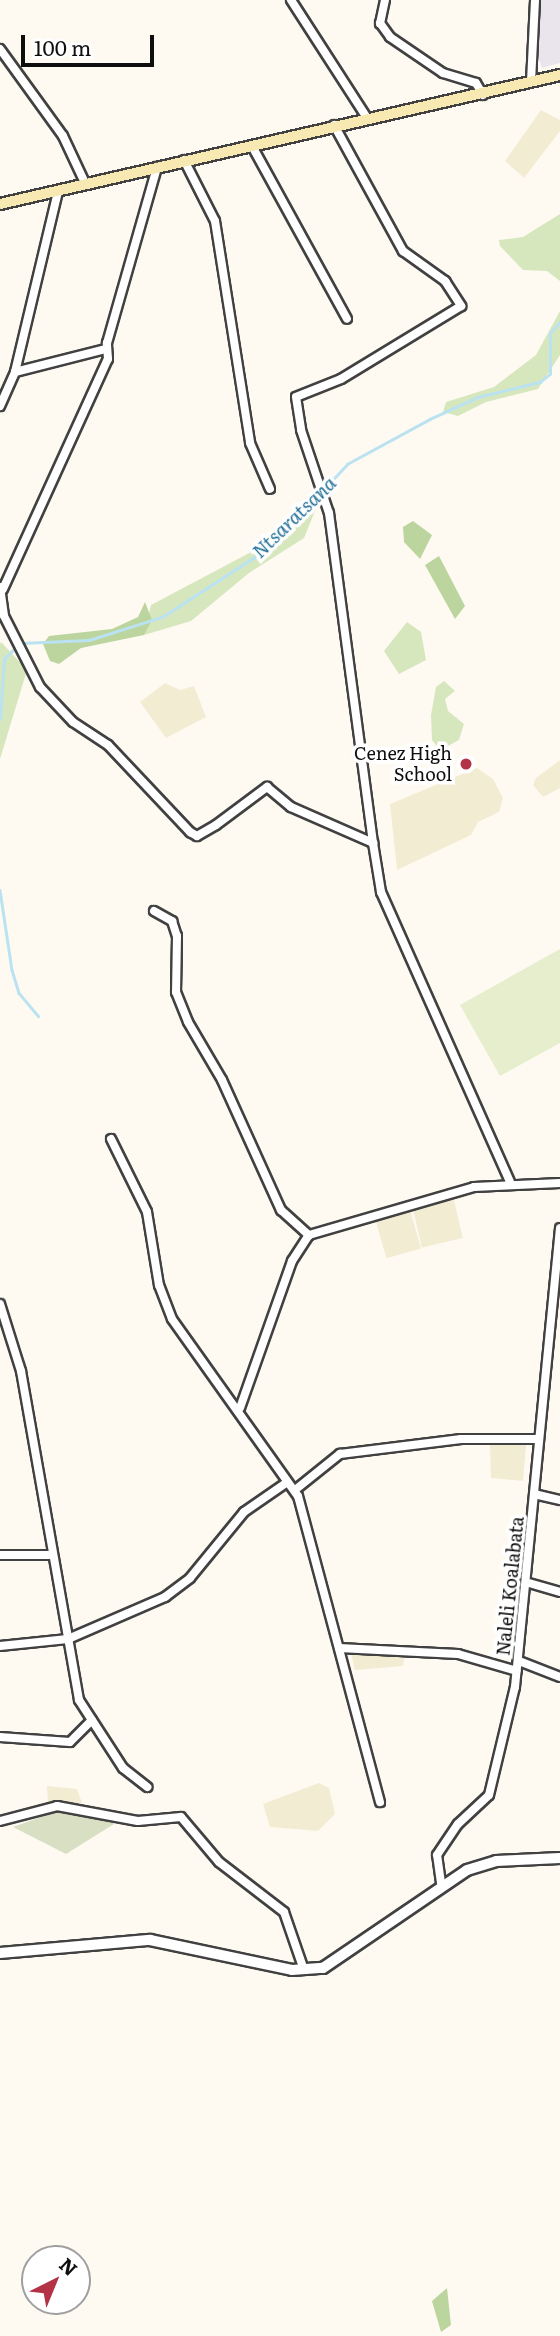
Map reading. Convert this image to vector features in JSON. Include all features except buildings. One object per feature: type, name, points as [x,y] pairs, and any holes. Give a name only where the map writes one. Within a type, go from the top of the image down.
[{"type":"main road","points":[[0,204],[334,125],[483,95],[560,75]]},
{"type":"street","points":[[291,0],[367,118]]},
{"type":"street","points":[[385,0],[380,23],[390,37],[443,73],[476,83],[483,95]]},
{"type":"street","points":[[531,82],[535,0]]},
{"type":"street","points":[[0,49],[63,136],[86,185]]},
{"type":"street","points":[[334,125],[403,251],[445,281],[461,306],[341,379],[296,397],[329,513],[381,892],[510,1182]]},
{"type":"street","points":[[252,146],[347,319]]},
{"type":"street","points":[[184,160],[215,221],[250,443],[271,489]]},
{"type":"street","points":[[157,167],[88,409],[1,588],[4,616],[40,687],[108,745],[190,832],[197,835],[216,825],[267,787],[291,807],[373,843]]},
{"type":"street","points":[[0,406],[15,372],[58,191]]},
{"type":"street","points":[[15,372],[106,349]]},
{"type":"street","points":[[154,911],[172,921],[177,936],[176,992],[188,1022],[222,1080],[281,1210],[309,1235]]},
{"type":"street","points":[[111,1139],[147,1212],[159,1285],[172,1318],[240,1408],[286,1483],[295,1490],[380,1802]]},
{"type":"street","points":[[240,1408],[292,1261],[309,1235],[408,1204],[510,1182],[560,1183]]},
{"type":"street","name":"Naleli Koalabata","points":[[442,1882],[437,1855],[458,1824],[489,1794],[498,1769],[518,1666],[529,1583],[536,1439],[560,1228]]},
{"type":"street","points":[[0,1304],[21,1371],[50,1555],[79,1700],[123,1768],[148,1787]]},
{"type":"street","points":[[295,1490],[340,1454],[461,1439],[536,1439]]},
{"type":"street","points":[[0,1646],[68,1639],[181,1587],[244,1512],[286,1483]]},
{"type":"street","points":[[534,1494],[560,1500]]},
{"type":"street","points":[[0,1555],[50,1555]]},
{"type":"street","points":[[529,1583],[560,1592]]},
{"type":"street","points":[[339,1648],[458,1654],[560,1677]]},
{"type":"street","points":[[0,1737],[70,1742],[92,1720]]},
{"type":"street","points":[[0,1821],[57,1806],[138,1821],[181,1816],[210,1854],[284,1912],[304,1970]]},
{"type":"street","points":[[0,1952],[150,1940],[304,1970],[341,1960],[442,1882],[496,1861],[560,1858]]},
{"type":"shaded area","points":[[540,0],[560,0],[560,63],[542,68],[536,51]]},
{"type":"shaded area","points":[[541,110],[560,120],[560,131],[524,178],[505,161]]},
{"type":"shaded area","points":[[165,683],[180,690],[194,686],[206,717],[166,738],[140,702]]},
{"type":"shaded area","points":[[560,760],[560,788],[543,797],[533,785],[536,778]]},
{"type":"shaded area","points":[[477,768],[493,779],[503,798],[499,812],[478,822],[471,835],[397,870],[390,804]]},
{"type":"shaded area","points":[[454,1200],[463,1238],[422,1247],[413,1209]]},
{"type":"shaded area","points":[[410,1210],[421,1248],[386,1258],[375,1220]]},
{"type":"shaded area","points":[[490,1444],[526,1445],[523,1481],[491,1478]]},
{"type":"shaded area","points":[[351,1653],[404,1653],[403,1666],[355,1670]]},
{"type":"shaded area","points":[[319,1783],[329,1788],[335,1814],[318,1831],[270,1827],[263,1804]]},
{"type":"shaded area","points":[[47,1786],[77,1789],[82,1803],[48,1804]]},
{"type":"green space","points":[[560,214],[560,281],[547,271],[523,270],[500,246],[499,240],[523,237]]},
{"type":"green space","points":[[560,311],[560,355],[538,389],[486,402],[458,416],[443,412],[446,402],[494,387],[536,355]]},
{"type":"green space","points":[[306,498],[317,506],[304,538],[249,573],[191,621],[144,635],[151,605],[255,550]]},
{"type":"green space","points":[[413,521],[432,535],[420,559],[404,542],[403,527]]},
{"type":"green space","points":[[439,556],[465,606],[455,619],[425,565]]},
{"type":"green space","points":[[145,602],[152,620],[144,635],[81,648],[59,664],[50,661],[43,644],[49,636],[112,629],[138,617]]},
{"type":"green space","points":[[407,622],[421,632],[426,660],[399,674],[384,651]]},
{"type":"green space","points":[[1,642],[27,670],[0,759],[0,644]]},
{"type":"green space","points":[[444,681],[455,691],[445,699],[448,711],[464,724],[459,740],[440,750],[432,740],[431,715],[436,687]]},
{"type":"green space","points":[[560,949],[560,1043],[500,1076],[460,1005]]},
{"type":"green space","points":[[58,1811],[112,1819],[114,1824],[66,1854],[13,1827]]},
{"type":"green space","points":[[447,2288],[451,2325],[441,2332],[432,2301]]},
{"type":"waterway","name":"Ntsaratsana","points":[[324,489],[347,464],[430,419],[478,397],[540,382],[550,374],[550,333],[560,322]]},
{"type":"waterway","name":"Ntsaratsana","points":[[21,643],[89,640],[162,617],[264,551],[318,492]]},
{"type":"waterway","name":"Ntsaratsana","points":[[0,719],[4,659],[16,647]]},
{"type":"waterway","points":[[0,890],[12,970],[19,993],[38,1016]]},
{"type":"place","name":"Cenez High School","points":[[466,764]]}]
